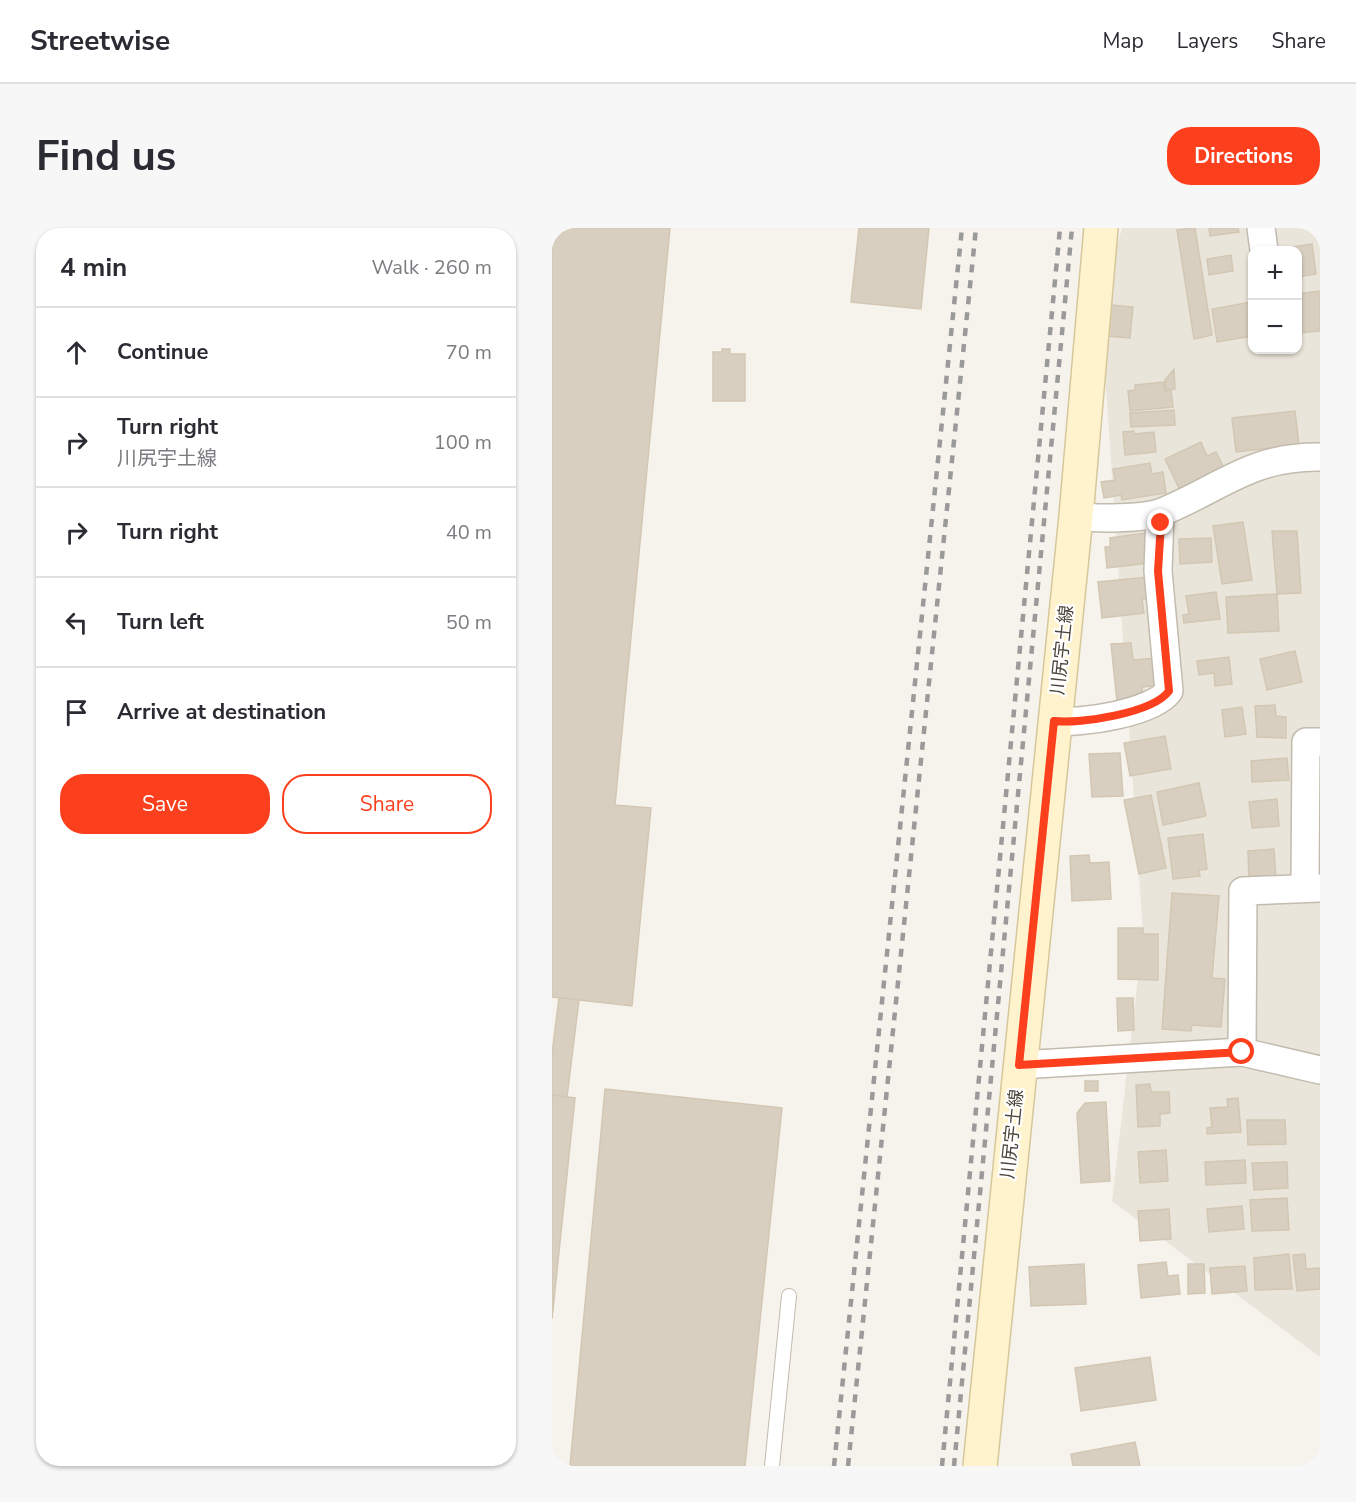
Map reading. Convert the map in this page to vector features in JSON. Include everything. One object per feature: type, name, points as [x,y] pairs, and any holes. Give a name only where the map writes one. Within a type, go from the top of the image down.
[{"type":"main road","name":"川尻宇土線","points":[[980,1466],[1076,516],[1101,228]]},
{"type":"street","points":[[1261,228],[1263,246]]},
{"type":"street","points":[[1076,516],[1093,519],[1160,513],[1238,472],[1264,463],[1320,457]]},
{"type":"street","points":[[1054,721],[1075,723],[1105,718],[1163,700],[1169,691],[1158,571],[1160,513]]},
{"type":"street","points":[[1242,1052],[1244,891],[1312,888],[1306,742],[1320,742]]},
{"type":"street","points":[[1019,1065],[1242,1052],[1320,1070]]},
{"type":"lane","points":[[772,1466],[789,1296]]},
{"type":"shaded area","points":[[1122,228],[1320,228],[1320,1357],[1112,1201],[1143,934],[1104,358],[1109,274]]},
{"type":"building","points":[[552,228],[670,228],[615,805],[651,808],[632,1006],[552,997]]},
{"type":"building","points":[[859,228],[929,228],[921,309],[851,302]]},
{"type":"building","points":[[1195,228],[1212,335],[1194,339],[1177,230]]},
{"type":"building","points":[[1209,228],[1238,228],[1239,232],[1210,236]]},
{"type":"building","points":[[1312,244],[1316,274],[1302,276],[1302,246],[1298,246]]},
{"type":"building","points":[[1231,255],[1233,271],[1209,275],[1207,259]]},
{"type":"building","points":[[1320,291],[1320,331],[1302,333],[1302,293]]},
{"type":"building","points":[[1248,303],[1248,337],[1217,342],[1212,309]]},
{"type":"building","points":[[1110,305],[1133,307],[1130,338],[1107,336]]},
{"type":"building","points":[[722,349],[730,349],[730,354],[745,354],[745,401],[713,401],[713,352],[722,352]]},
{"type":"building","points":[[1174,369],[1175,389],[1165,390],[1165,380]]},
{"type":"building","points":[[1164,382],[1165,391],[1171,390],[1173,407],[1130,411],[1128,391],[1135,390],[1135,385]]},
{"type":"building","points":[[1174,410],[1175,425],[1131,427],[1130,413]]},
{"type":"building","points":[[1295,411],[1299,445],[1236,452],[1232,418]]},
{"type":"building","points":[[1134,431],[1134,434],[1154,432],[1156,452],[1125,455],[1123,432]]},
{"type":"building","points":[[1201,442],[1207,456],[1216,452],[1224,468],[1180,490],[1165,459]]},
{"type":"building","points":[[1150,463],[1152,474],[1163,472],[1166,493],[1122,500],[1121,495],[1104,498],[1101,482],[1115,480],[1113,469]]},
{"type":"building","points":[[1243,522],[1252,580],[1222,584],[1213,526]]},
{"type":"building","points":[[1272,531],[1297,531],[1301,593],[1277,594]]},
{"type":"building","points":[[1145,533],[1149,563],[1107,568],[1105,547],[1110,547],[1110,538]]},
{"type":"building","points":[[1211,538],[1212,562],[1180,564],[1179,539]]},
{"type":"building","points":[[1148,577],[1150,598],[1142,599],[1144,613],[1102,618],[1098,582]]},
{"type":"building","points":[[1216,592],[1220,619],[1184,623],[1183,615],[1189,614],[1186,596]]},
{"type":"building","points":[[1277,594],[1279,631],[1228,633],[1226,597]]},
{"type":"building","points":[[1131,643],[1133,660],[1156,658],[1159,685],[1142,687],[1143,699],[1117,702],[1111,644]]},
{"type":"building","points":[[1295,651],[1302,682],[1267,690],[1260,659]]},
{"type":"building","points":[[1229,657],[1232,684],[1215,686],[1214,673],[1199,675],[1197,661]]},
{"type":"building","points":[[1275,705],[1276,716],[1286,717],[1286,738],[1257,737],[1255,706]]},
{"type":"building","points":[[1242,707],[1246,734],[1225,737],[1222,710]]},
{"type":"building","points":[[1165,736],[1171,769],[1130,776],[1124,743]]},
{"type":"building","points":[[1120,753],[1123,796],[1092,797],[1089,754]]},
{"type":"building","points":[[1287,758],[1289,780],[1252,782],[1251,761]]},
{"type":"building","points":[[1199,783],[1206,816],[1163,825],[1157,792]]},
{"type":"building","points":[[1151,795],[1166,868],[1139,874],[1124,800]]},
{"type":"building","points":[[1277,799],[1279,826],[1252,828],[1249,802]]},
{"type":"building","points":[[1203,834],[1207,869],[1199,870],[1200,876],[1173,879],[1168,838]]},
{"type":"building","points":[[1274,849],[1276,879],[1249,880],[1248,851]]},
{"type":"building","points":[[1089,855],[1090,863],[1109,862],[1111,899],[1072,901],[1070,856]]},
{"type":"building","points":[[1172,893],[1219,896],[1212,978],[1225,979],[1221,1027],[1192,1025],[1191,1031],[1162,1029]]},
{"type":"building","points":[[1118,928],[1143,928],[1143,934],[1158,934],[1158,980],[1118,979]]},
{"type":"building","points":[[559,998],[579,1000],[567,1097],[552,1095],[552,1054]]},
{"type":"building","points":[[1117,998],[1133,998],[1134,1030],[1118,1031]]},
{"type":"building","points":[[1085,1081],[1098,1081],[1098,1091],[1085,1091]]},
{"type":"building","points":[[1150,1084],[1151,1092],[1169,1092],[1170,1113],[1160,1114],[1160,1126],[1138,1127],[1136,1085]]},
{"type":"building","points":[[605,1089],[782,1108],[745,1466],[570,1466]]},
{"type":"building","points":[[552,1095],[575,1098],[552,1319]]},
{"type":"building","points":[[1238,1098],[1241,1132],[1207,1134],[1207,1128],[1212,1127],[1210,1108],[1228,1107],[1227,1099]]},
{"type":"building","points":[[1106,1102],[1110,1181],[1081,1183],[1077,1113],[1085,1103]]},
{"type":"building","points":[[1247,1120],[1285,1120],[1286,1144],[1248,1145]]},
{"type":"building","points":[[1166,1150],[1168,1181],[1140,1183],[1138,1152]]},
{"type":"building","points":[[1245,1160],[1246,1183],[1206,1185],[1205,1162]]},
{"type":"building","points":[[1287,1162],[1288,1188],[1254,1190],[1252,1163]]},
{"type":"building","points":[[1287,1198],[1289,1230],[1252,1231],[1250,1200]]},
{"type":"building","points":[[1242,1206],[1244,1229],[1209,1232],[1207,1209]]},
{"type":"building","points":[[1169,1209],[1171,1239],[1140,1241],[1138,1211]]},
{"type":"building","points":[[1289,1254],[1292,1289],[1255,1290],[1254,1258]]},
{"type":"building","points":[[1305,1254],[1306,1269],[1320,1268],[1320,1289],[1297,1291],[1293,1255]]},
{"type":"building","points":[[1166,1262],[1168,1276],[1178,1275],[1180,1294],[1141,1298],[1138,1265]]},
{"type":"building","points":[[1084,1264],[1086,1304],[1031,1306],[1029,1267]]},
{"type":"building","points":[[1188,1264],[1204,1264],[1205,1293],[1188,1294]]},
{"type":"building","points":[[1245,1266],[1247,1291],[1212,1294],[1210,1268]]},
{"type":"building","points":[[1150,1357],[1156,1400],[1081,1411],[1075,1368]]},
{"type":"building","points":[[1135,1442],[1140,1466],[1073,1466],[1071,1454]]},
{"type":"railway","points":[[834,1466],[962,228]]},
{"type":"railway","points":[[848,1466],[976,228]]},
{"type":"railway","points":[[942,1466],[1060,228]]},
{"type":"railway","points":[[954,1466],[1072,228]]},
{"type":"route","points":[[1161,523],[1158,571],[1169,691],[1163,700],[1105,718],[1075,723],[1054,721],[1019,1065],[1242,1052]]}]
